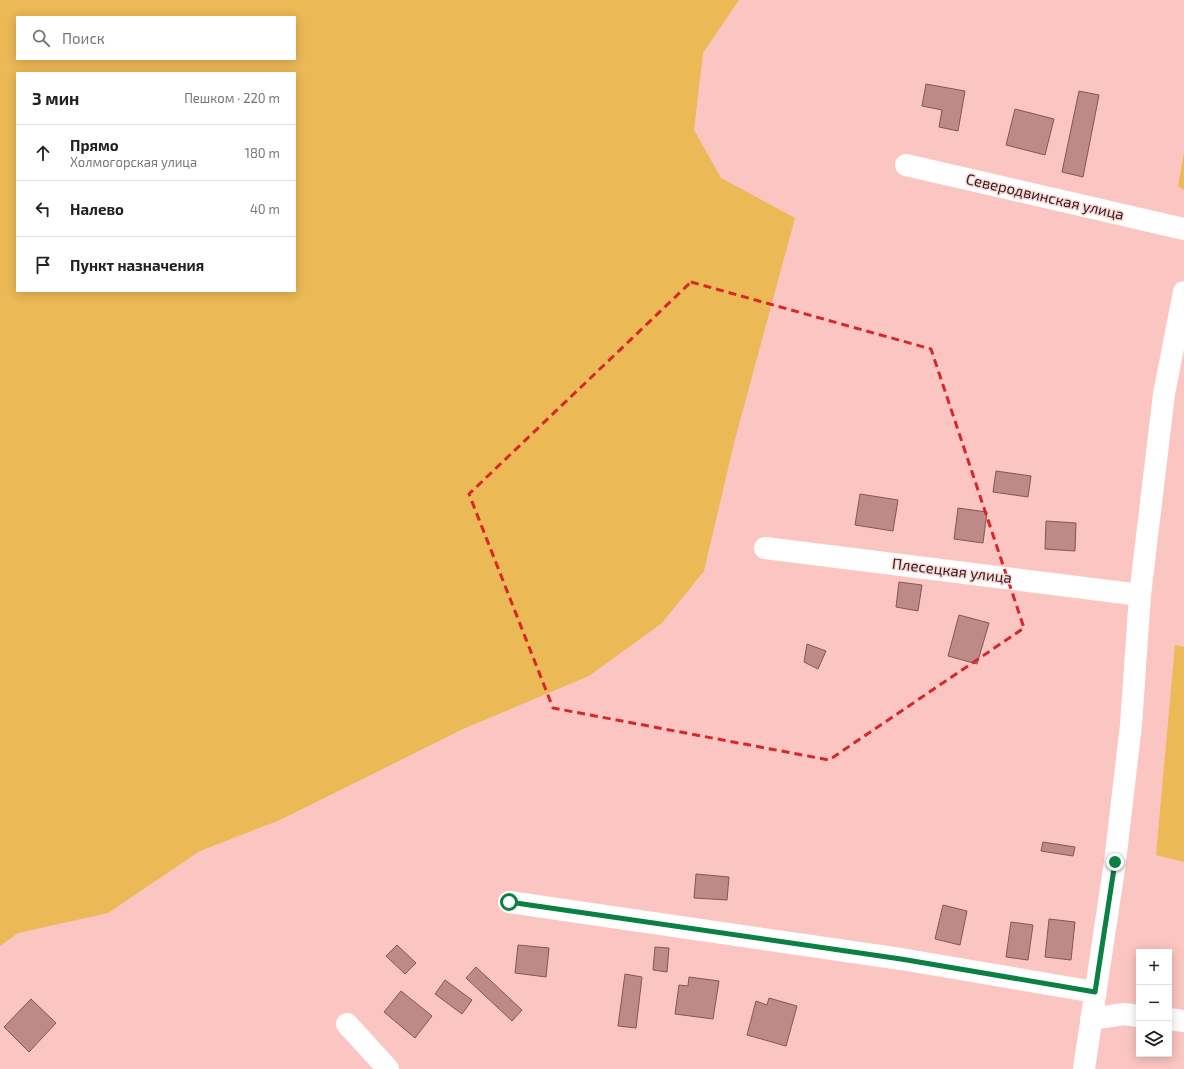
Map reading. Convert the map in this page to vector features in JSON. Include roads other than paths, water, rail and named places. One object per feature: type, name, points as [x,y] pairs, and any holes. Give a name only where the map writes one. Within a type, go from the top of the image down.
[{"type":"street","name":"Северодвинская улица","points":[[906,165],[1184,230]]},
{"type":"street","points":[[1084,1069],[1115,862],[1131,725],[1140,595],[1164,394],[1184,292]]},
{"type":"street","name":"Плесецкая улица","points":[[765,548],[1140,595]]},
{"type":"street","points":[[509,902],[901,959],[1095,992]]},
{"type":"street","points":[[1091,1019],[1124,1014],[1136,1016]]},
{"type":"street","points":[[1172,1019],[1184,1021]]},
{"type":"street","points":[[347,1024],[388,1069]]}]
